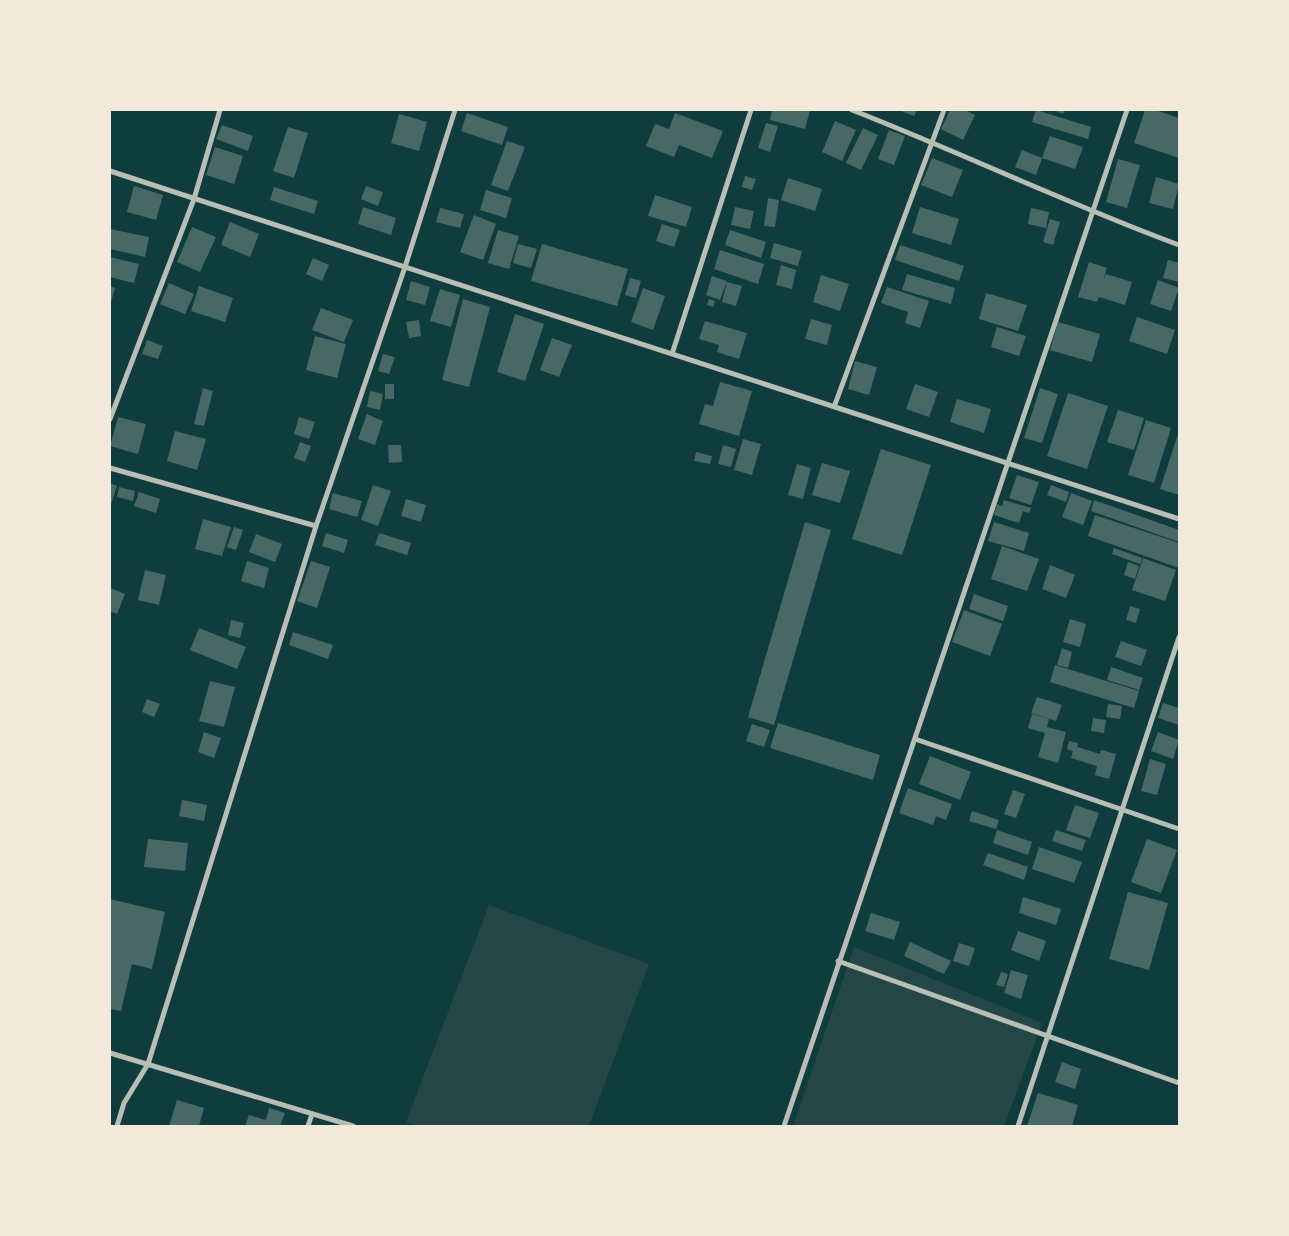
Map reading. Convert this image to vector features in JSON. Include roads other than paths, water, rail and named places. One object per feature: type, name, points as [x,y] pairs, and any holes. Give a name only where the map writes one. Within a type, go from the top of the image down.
[{"type":"street","points":[[110,420],[194,199],[220,110]]},
{"type":"street","points":[[117,1126],[124,1103],[148,1064],[316,526],[405,267],[455,110]]},
{"type":"street","points":[[672,354],[750,110]]},
{"type":"street","points":[[852,110],[931,141],[1094,213],[1179,246]]},
{"type":"street","points":[[834,407],[944,110]]},
{"type":"street","points":[[784,1126],[838,961],[1094,213],[1127,110]]},
{"type":"street","points":[[110,171],[1179,519]]},
{"type":"street","points":[[110,468],[316,526]]},
{"type":"street","points":[[1018,1126],[1179,636]]},
{"type":"street","points":[[915,739],[1179,829]]},
{"type":"street","points":[[838,961],[1179,1083]]},
{"type":"street","points":[[110,1053],[354,1126]]},
{"type":"street","points":[[308,1126],[312,1114]]}]
